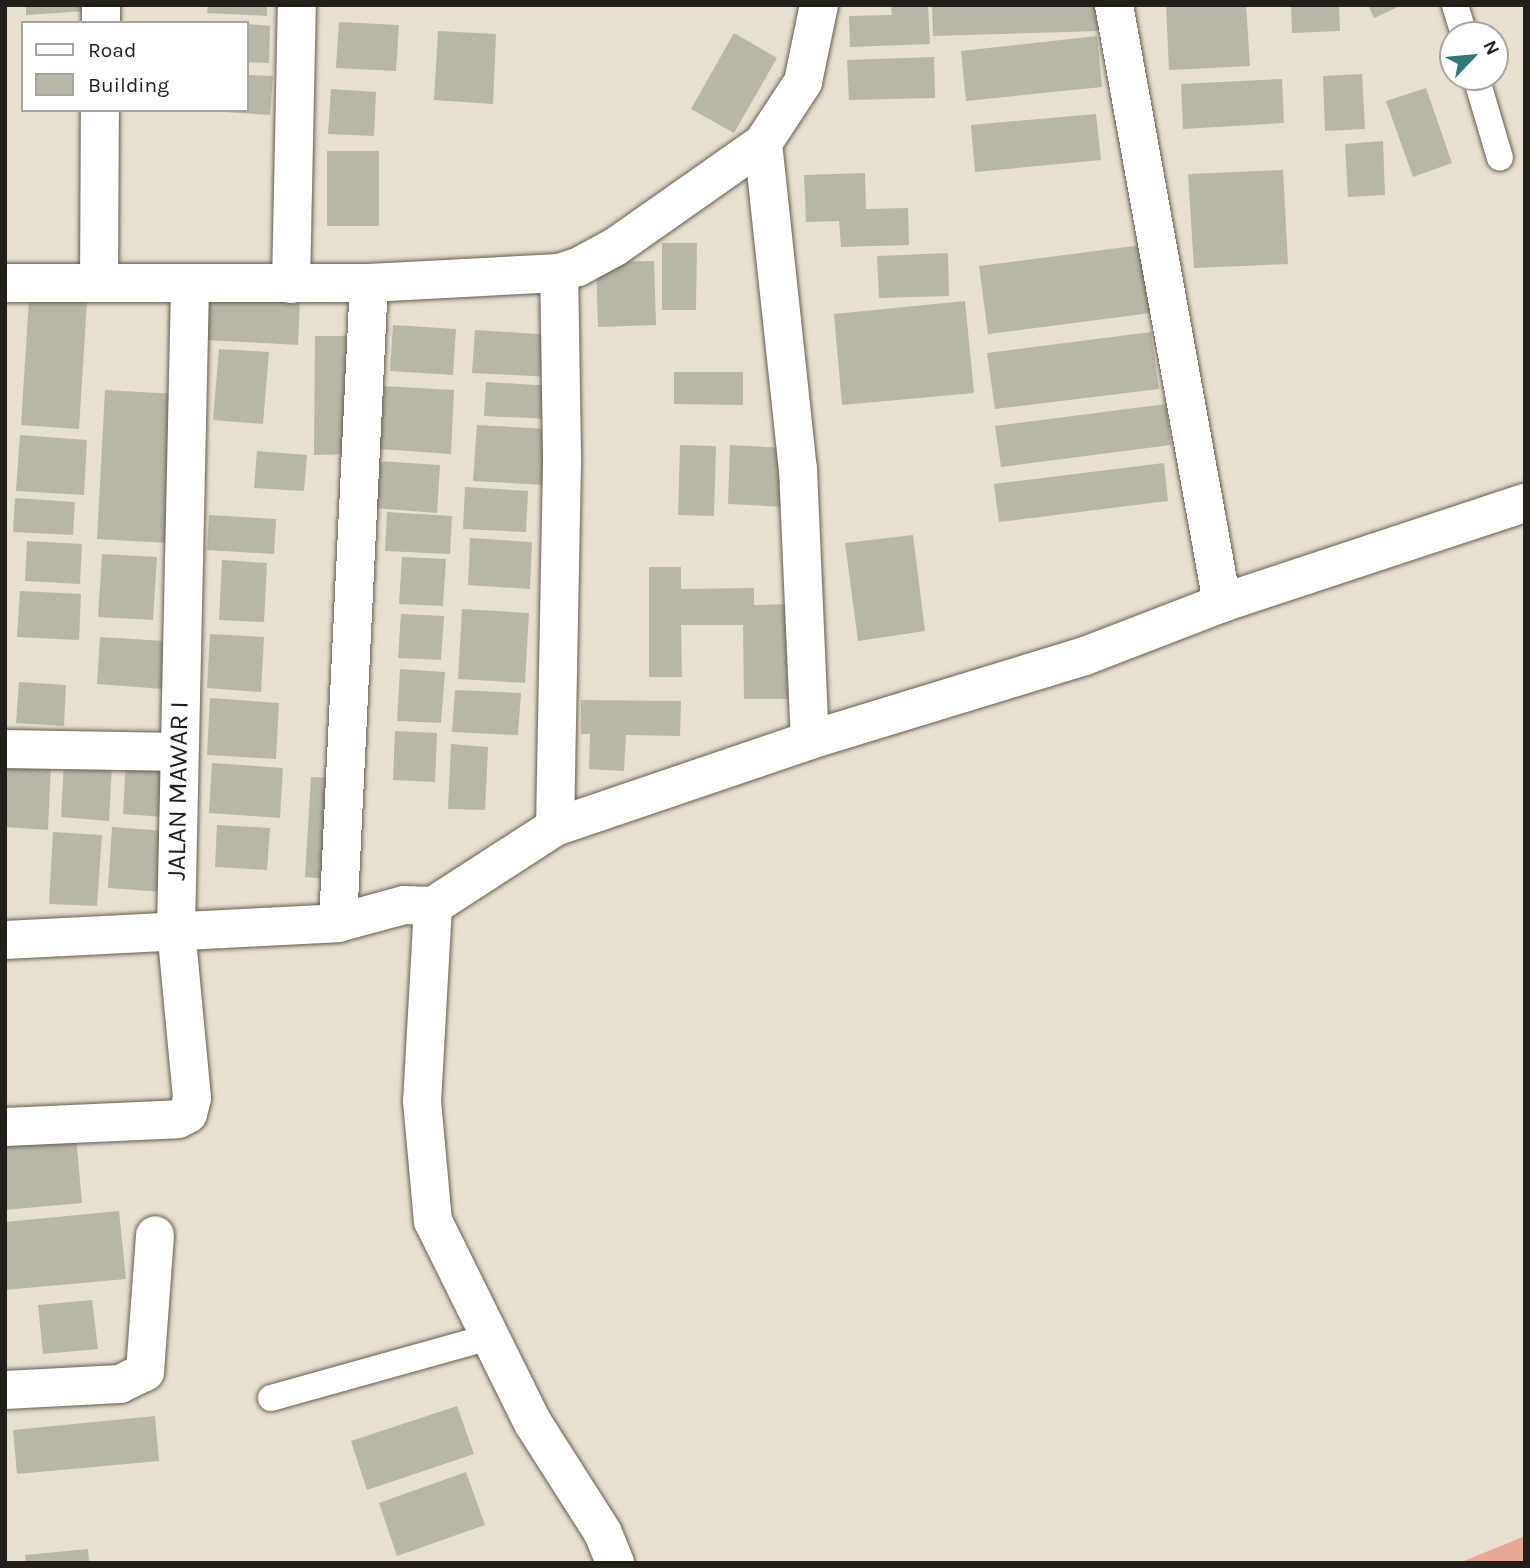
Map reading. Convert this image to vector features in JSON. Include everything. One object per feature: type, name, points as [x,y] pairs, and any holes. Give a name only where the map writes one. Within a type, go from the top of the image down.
[{"type":"street","points":[[291,284],[297,5]]},
{"type":"street","points":[[5,283],[369,283],[559,273],[615,247],[763,143],[803,82],[819,5]]},
{"type":"street","points":[[1114,5],[1222,603]]},
{"type":"street","points":[[99,283],[100,112]]},
{"type":"street","points":[[763,143],[798,470],[810,740]]},
{"type":"street","points":[[555,827],[562,456],[559,273]]},
{"type":"street","points":[[338,923],[369,283]]},
{"type":"street","name":"JALAN MAWAR I","points":[[5,1127],[178,1118],[188,1114],[192,1098],[176,928],[190,284]]},
{"type":"street","points":[[5,940],[176,928],[338,923],[404,905],[433,906],[555,827],[810,740],[1085,656],[1222,603],[1525,503]]},
{"type":"street","points":[[5,749],[178,752]]},
{"type":"street","points":[[433,906],[422,1101],[433,1220],[489,1337],[615,1563]]},
{"type":"street","points":[[5,1390],[120,1384],[145,1372],[155,1235]]},
{"type":"lane","points":[[1480,91],[1500,158]]},
{"type":"lane","points":[[271,1398],[489,1337]]},
{"type":"shaded area","points":[[1525,1536],[1525,1563],[1459,1563]]},
{"type":"building","points":[[26,5],[85,5],[85,11],[26,15]]},
{"type":"building","points":[[208,5],[267,5],[267,16],[207,13]]},
{"type":"building","points":[[891,5],[928,5],[930,44],[850,47],[849,16],[892,15]]},
{"type":"building","points":[[932,5],[1098,5],[1099,31],[933,36]]},
{"type":"building","points":[[1166,5],[1246,5],[1250,66],[1169,70]]},
{"type":"building","points":[[1291,5],[1339,5],[1340,31],[1292,33]]},
{"type":"building","points":[[1368,5],[1402,5],[1374,18]]},
{"type":"building","points":[[339,22],[399,25],[396,71],[336,68]]},
{"type":"building","points":[[248,24],[270,26],[269,63],[248,62]]},
{"type":"building","points":[[438,31],[496,34],[493,104],[434,100]]},
{"type":"building","points":[[734,33],[777,58],[734,133],[691,109]]},
{"type":"building","points":[[1097,36],[1102,87],[966,101],[961,51]]},
{"type":"building","points":[[934,57],[935,98],[849,100],[847,60]]},
{"type":"building","points":[[1362,74],[1365,129],[1325,131],[1323,76]]},
{"type":"building","points":[[248,75],[273,76],[270,115],[224,112],[248,112]]},
{"type":"building","points":[[1282,79],[1284,123],[1183,129],[1181,84]]},
{"type":"building","points":[[1426,88],[1452,163],[1413,177],[1386,101]]},
{"type":"building","points":[[331,89],[376,92],[374,136],[328,134]]},
{"type":"building","points":[[1096,114],[1101,160],[975,172],[971,125]]},
{"type":"building","points":[[1383,141],[1385,195],[1348,197],[1345,144]]},
{"type":"building","points":[[327,151],[379,151],[379,226],[327,226]]},
{"type":"building","points":[[1283,170],[1288,264],[1194,268],[1188,174]]},
{"type":"building","points":[[865,173],[866,209],[908,208],[909,245],[841,247],[839,221],[806,222],[804,175]]},
{"type":"building","points":[[662,243],[697,243],[696,310],[662,310]]},
{"type":"building","points":[[1142,245],[1151,313],[988,334],[979,266]]},
{"type":"building","points":[[948,253],[949,296],[879,298],[877,256]]},
{"type":"building","points":[[654,261],[656,325],[598,327],[596,262]]},
{"type":"building","points":[[209,295],[300,300],[298,345],[206,340]]},
{"type":"building","points":[[29,298],[87,302],[79,429],[21,425]]},
{"type":"building","points":[[965,301],[974,393],[842,405],[834,314]]},
{"type":"building","points":[[393,325],[456,329],[453,375],[390,371]]},
{"type":"building","points":[[475,330],[553,335],[551,377],[472,373]]},
{"type":"building","points":[[1151,332],[1159,389],[995,409],[987,353]]},
{"type":"building","points":[[315,336],[353,336],[354,454],[314,455]]},
{"type":"building","points":[[219,349],[269,352],[263,424],[213,420]]},
{"type":"building","points":[[674,372],[743,372],[743,405],[674,404]]},
{"type":"building","points":[[486,382],[553,386],[551,419],[484,416]]},
{"type":"building","points":[[383,386],[454,390],[451,454],[379,449]]},
{"type":"building","points":[[105,390],[176,394],[168,543],[97,539]]},
{"type":"building","points":[[1166,404],[1171,445],[1001,467],[995,426]]},
{"type":"building","points":[[477,425],[548,429],[545,485],[473,481]]},
{"type":"building","points":[[20,435],[87,440],[84,495],[16,491]]},
{"type":"building","points":[[680,445],[716,446],[714,516],[678,515]]},
{"type":"building","points":[[730,445],[789,448],[786,507],[728,504]]},
{"type":"building","points":[[257,451],[307,455],[304,491],[254,488]]},
{"type":"building","points":[[377,461],[440,465],[437,513],[374,508]]},
{"type":"building","points":[[1164,463],[1168,501],[999,522],[994,484]]},
{"type":"building","points":[[465,487],[528,491],[526,532],[463,529]]},
{"type":"building","points":[[15,498],[75,502],[73,535],[13,532]]},
{"type":"building","points":[[387,512],[452,516],[450,554],[385,551]]},
{"type":"building","points":[[209,515],[276,519],[274,554],[207,550]]},
{"type":"building","points":[[913,535],[925,631],[858,641],[845,543]]},
{"type":"building","points":[[470,538],[532,542],[530,589],[468,585]]},
{"type":"building","points":[[27,541],[82,544],[80,584],[25,581]]},
{"type":"building","points":[[102,554],[157,557],[153,620],[98,617]]},
{"type":"building","points":[[402,557],[446,559],[443,606],[399,604]]},
{"type":"building","points":[[222,560],[267,563],[264,622],[219,620]]},
{"type":"building","points":[[649,567],[681,567],[681,589],[754,588],[754,605],[793,604],[794,699],[744,699],[743,625],[681,625],[682,677],[649,677]]},
{"type":"building","points":[[20,591],[81,594],[79,640],[17,637]]},
{"type":"building","points":[[462,609],[529,613],[525,683],[458,679]]},
{"type":"building","points":[[401,614],[444,616],[441,660],[398,658]]},
{"type":"building","points":[[210,634],[264,637],[261,692],[207,688]]},
{"type":"building","points":[[100,637],[165,641],[163,689],[97,684]]},
{"type":"building","points":[[400,669],[445,672],[441,723],[397,721]]},
{"type":"building","points":[[19,682],[66,685],[64,726],[16,723]]},
{"type":"building","points":[[455,690],[521,693],[518,735],[452,732]]},
{"type":"building","points":[[210,698],[279,703],[276,759],[207,755]]},
{"type":"building","points":[[581,700],[681,701],[680,736],[626,735],[624,771],[589,769],[590,734],[581,734]]},
{"type":"building","points":[[395,731],[437,733],[435,782],[393,780]]},
{"type":"building","points":[[451,744],[488,747],[485,810],[448,809]]},
{"type":"building","points":[[126,759],[166,761],[163,817],[123,814]]},
{"type":"building","points":[[5,760],[51,763],[48,830],[5,827]]},
{"type":"building","points":[[64,761],[112,764],[109,821],[61,817]]},
{"type":"building","points":[[212,763],[283,768],[280,818],[209,813]]},
{"type":"building","points":[[311,777],[334,778],[328,879],[305,877]]},
{"type":"building","points":[[217,825],[270,828],[267,870],[215,867]]},
{"type":"building","points":[[112,827],[166,831],[163,892],[108,888]]},
{"type":"building","points":[[53,832],[102,835],[97,906],[49,904]]},
{"type":"building","points":[[76,1136],[82,1203],[5,1210],[5,1142]]},
{"type":"building","points":[[119,1211],[126,1279],[5,1290],[5,1222]]},
{"type":"building","points":[[92,1300],[98,1349],[43,1354],[38,1305]]},
{"type":"building","points":[[457,1406],[474,1454],[367,1490],[351,1441]]},
{"type":"building","points":[[155,1416],[159,1461],[17,1474],[13,1430]]},
{"type":"building","points":[[466,1472],[485,1525],[397,1556],[379,1503]]},
{"type":"building","points":[[88,1549],[89,1563],[26,1563],[25,1555]]}]
